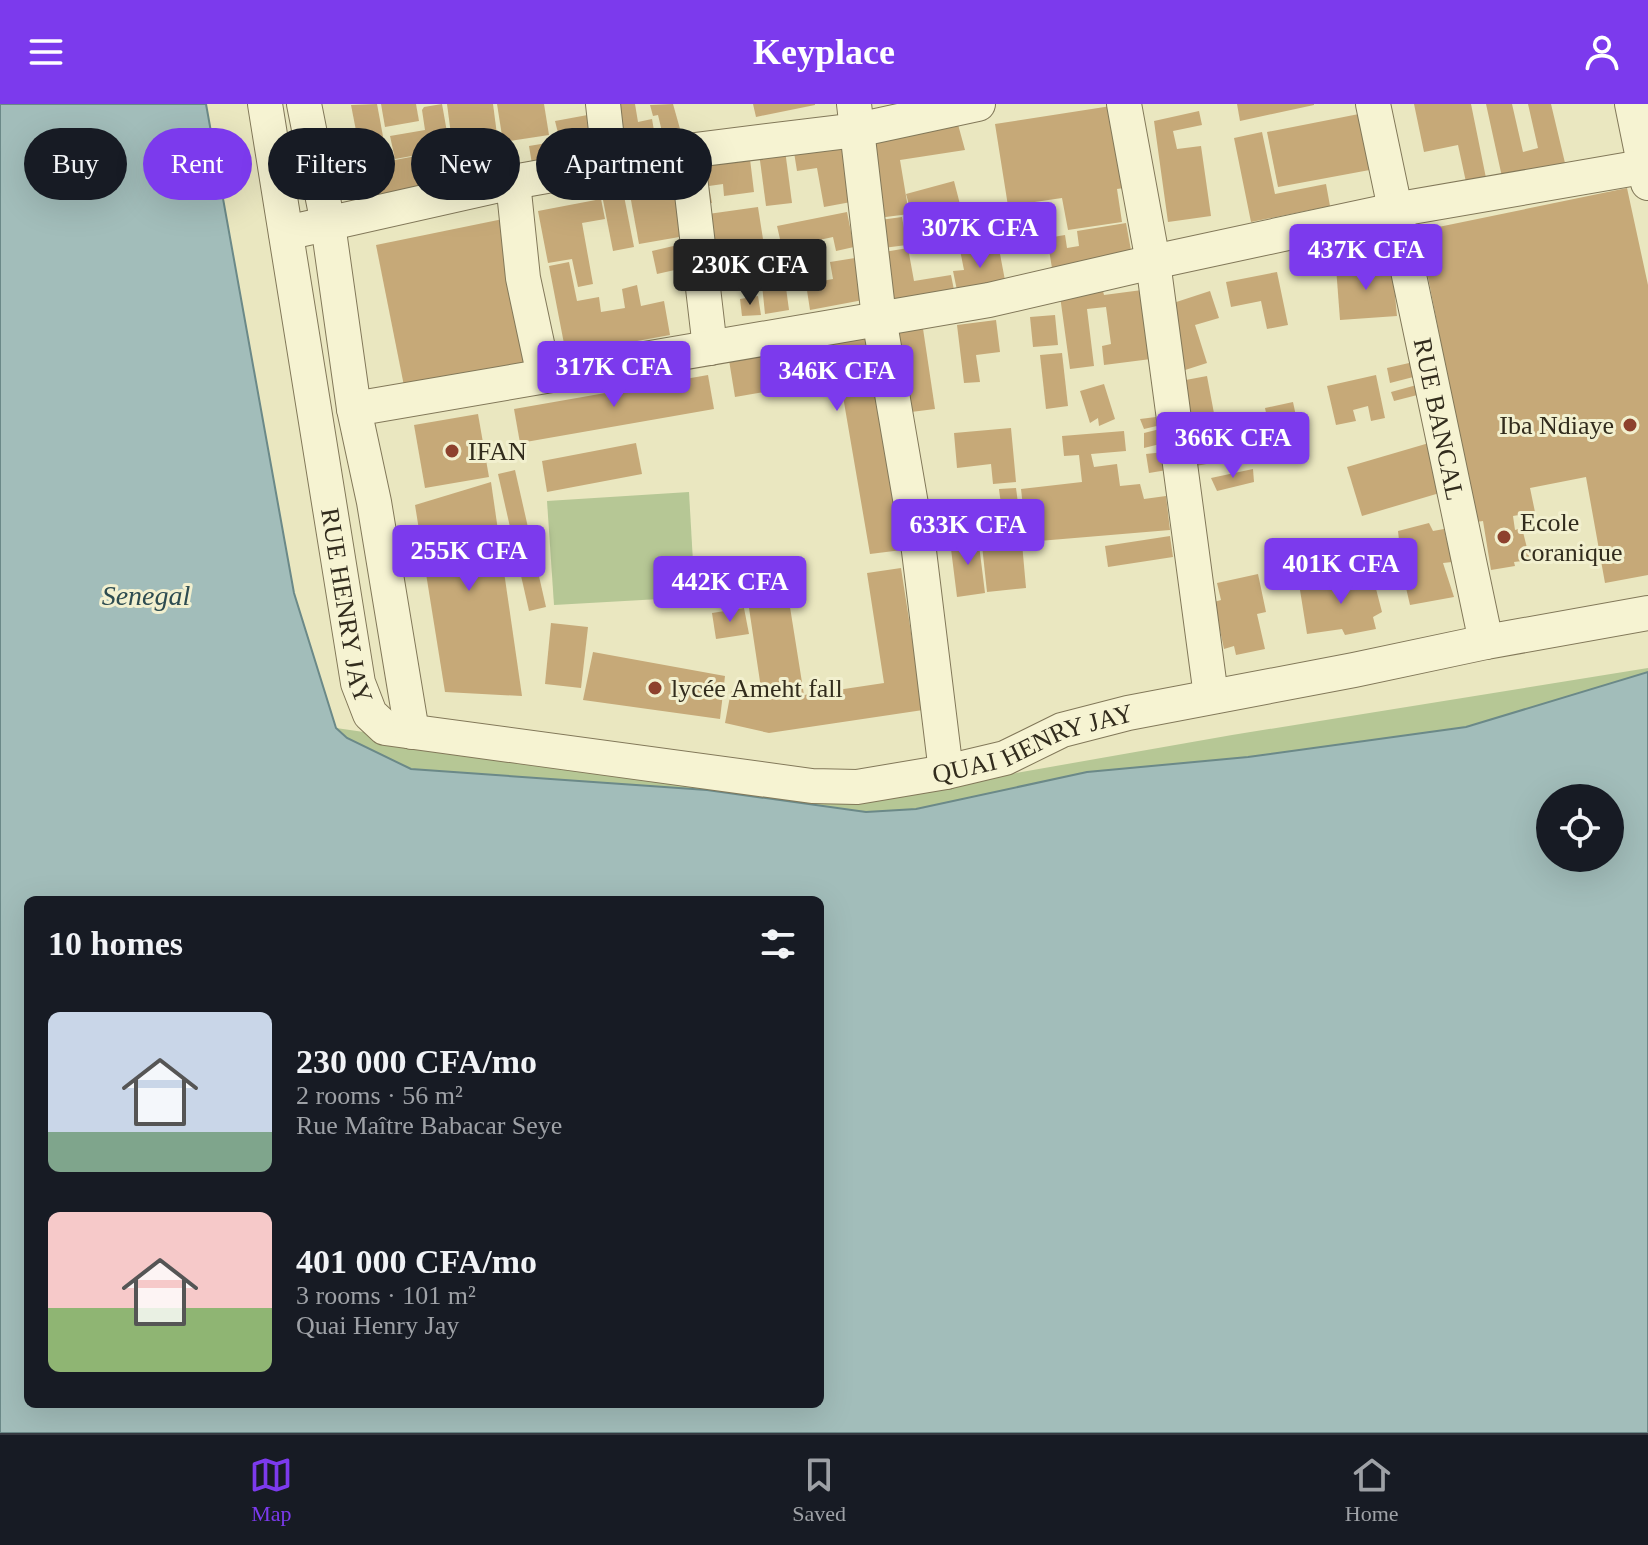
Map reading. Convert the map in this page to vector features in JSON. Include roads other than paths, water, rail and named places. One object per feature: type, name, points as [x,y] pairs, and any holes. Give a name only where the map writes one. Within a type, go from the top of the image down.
[{"type":"street","name":"RUE HENRY JAY","points":[[265,104],[358,683],[363,700],[376,723],[385,728],[412,732],[374,502],[354,409],[328,224],[304,104]]},
{"type":"street","points":[[603,104],[606,128]]},
{"type":"street","points":[[712,146],[856,117],[978,104]]},
{"type":"street","points":[[1124,104],[1153,262],[1211,696]]},
{"type":"street","name":"RUE BANCAL","points":[[1373,104],[1486,642]]},
{"type":"street","points":[[354,409],[989,300],[1394,210],[1647,172],[1632,104]]},
{"type":"street","points":[[856,117],[879,318],[919,551],[946,772]]},
{"type":"street","points":[[286,233],[434,200]]},
{"type":"street","points":[[515,200],[523,278],[544,376]]},
{"type":"street","points":[[693,200],[710,348]]},
{"type":"street","name":"QUAI HENRY JAY","points":[[412,732],[812,786],[857,787],[1005,758],[1062,730],[1211,696],[1648,613]]},
{"type":"water","name":"Senegal","points":[[0,104],[206,104],[210,128],[143,128],[143,200],[223,200],[294,593],[336,728],[347,738],[411,769],[707,790],[866,812],[916,809],[1087,772],[1248,757],[1466,727],[1648,672],[1648,1433],[0,1433]]},
{"type":"place","name":"Iba Ndiaye","points":[[1630,425]]},
{"type":"place","name":"IFAN","points":[[452,451]]},
{"type":"place","name":"Ecole coranique","points":[[1504,537]]},
{"type":"place","name":"lycée Ameht fall","points":[[655,688]]}]
